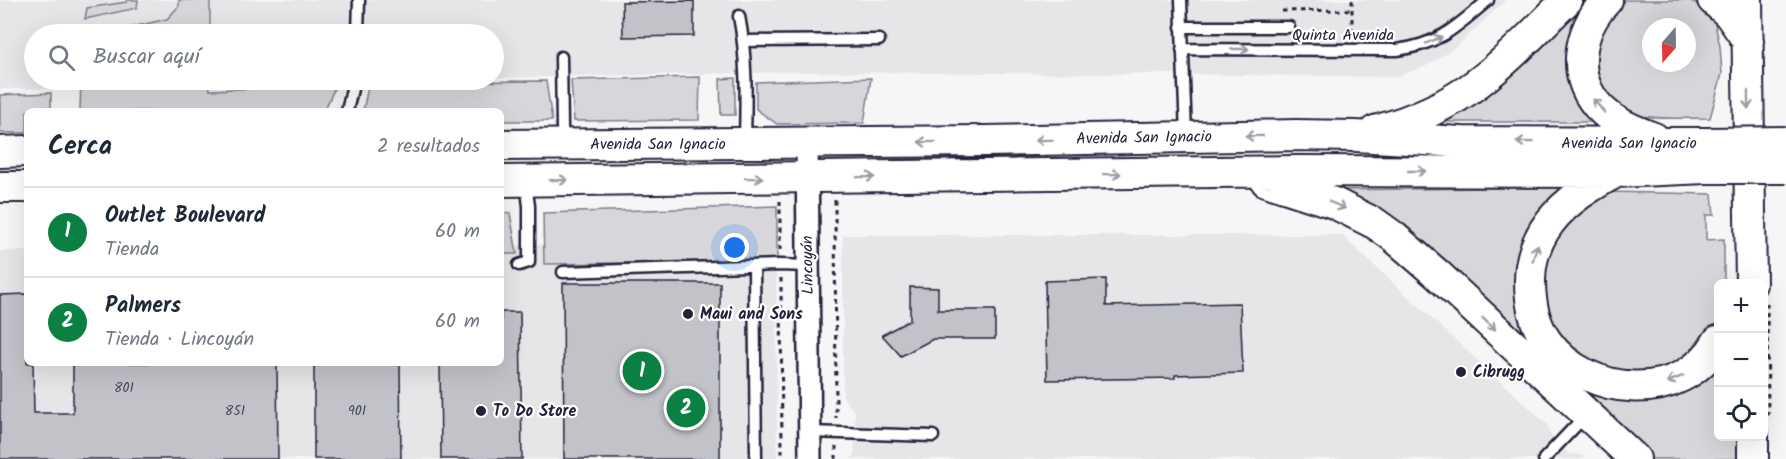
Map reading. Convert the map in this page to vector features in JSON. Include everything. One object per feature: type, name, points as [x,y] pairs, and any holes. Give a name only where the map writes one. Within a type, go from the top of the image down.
[{"type":"main road","points":[[1355,136],[1403,122],[1464,93],[1496,69],[1567,0]]},
{"type":"main road","points":[[1607,0],[1590,22],[1582,43],[1581,66],[1588,91],[1602,111],[1611,118],[1668,143]]},
{"type":"main road","points":[[1713,0],[1729,14],[1748,41]]},
{"type":"main road","points":[[1747,0],[1750,279]]},
{"type":"main road","points":[[1295,171],[1301,165],[1305,155],[1304,146],[1296,135]]},
{"type":"main road","name":"Avenida San Ignacio","points":[[504,145],[1355,136],[1462,142],[1668,143],[1706,156],[1786,168]]},
{"type":"main road","name":"Avenida San Ignacio","points":[[513,181],[1295,171],[1616,171],[1786,142]]},
{"type":"main road","points":[[671,179],[677,170],[679,158],[672,144]]},
{"type":"main road","points":[[0,152],[24,151]]},
{"type":"main road","points":[[1616,171],[1585,190],[1560,211],[1547,226],[1537,245],[1530,272],[1531,300],[1533,314],[1546,341],[1555,352],[1578,371],[1605,382],[1632,387],[1660,385],[1686,374],[1708,356],[1714,348]]},
{"type":"main road","points":[[1242,172],[1334,203],[1376,224],[1394,237],[1437,274],[1635,459]]},
{"type":"main road","points":[[0,187],[24,187]]},
{"type":"main road","points":[[1744,279],[1750,254]]},
{"type":"main road","points":[[1753,441],[1753,459]]},
{"type":"street","name":"Lincoyán","points":[[807,143],[810,459]]},
{"type":"lane","points":[[358,24],[359,0]]},
{"type":"lane","points":[[1181,0],[1186,137]]},
{"type":"lane","name":"Quinta Avenida","points":[[1182,49],[1397,51],[1441,38],[1488,0]]},
{"type":"lane","points":[[739,16],[746,68],[745,144]]},
{"type":"lane","points":[[1182,27],[1290,27]]},
{"type":"lane","points":[[744,41],[879,40]]},
{"type":"lane","points":[[561,57],[562,127],[565,145]]},
{"type":"lane","points":[[348,108],[352,90]]},
{"type":"lane","points":[[513,181],[529,206],[529,262],[519,265]]},
{"type":"lane","points":[[754,266],[756,459]]},
{"type":"lane","points":[[563,272],[808,266]]},
{"type":"lane","points":[[1544,459],[1586,414]]},
{"type":"lane","points":[[810,432],[933,436]]},
{"type":"path","points":[[1352,0],[1352,50]]},
{"type":"path","points":[[835,200],[836,459]]},
{"type":"path","points":[[780,201],[782,459]]},
{"type":"shaded area","points":[[0,0],[1506,0],[1456,47],[1426,66],[1396,77],[798,72],[504,78],[504,24],[24,24],[24,89],[0,89]]},
{"type":"shaded area","points":[[127,0],[138,0],[137,8],[85,19],[87,8],[127,2]]},
{"type":"shaded area","points":[[179,0],[210,0],[210,24],[145,24],[167,19],[179,6]]},
{"type":"shaded area","points":[[1580,0],[1593,0],[1587,113],[1593,122],[1443,122],[1443,118]]},
{"type":"shaded area","points":[[1624,0],[1689,0],[1699,5],[1714,20],[1720,46],[1722,74],[1710,118],[1645,117],[1624,111],[1614,104],[1598,84],[1592,61],[1596,36],[1607,18]]},
{"type":"shaded area","points":[[700,77],[699,120],[574,121],[571,80]]},
{"type":"shaded area","points":[[735,78],[735,115],[721,115],[720,79]]},
{"type":"shaded area","points":[[871,78],[864,123],[777,124],[756,109],[756,82]]},
{"type":"shaded area","points":[[504,81],[546,81],[552,121],[504,121],[504,108],[364,108],[367,90],[504,90]]},
{"type":"shaded area","points":[[81,90],[334,90],[325,108],[80,108]]},
{"type":"shaded area","points":[[51,93],[51,108],[24,108],[24,133],[0,133],[0,95]]},
{"type":"shaded area","points":[[1567,187],[1517,278],[1587,390],[1714,361],[1714,441],[1737,441],[1739,459],[1646,459],[1329,190]]},
{"type":"shaded area","points":[[1605,192],[1712,194],[1714,215],[1706,215],[1706,240],[1724,239],[1724,279],[1714,279],[1713,338],[1659,379],[1580,364],[1542,312],[1543,250],[1561,223]]},
{"type":"shaded area","points":[[777,206],[777,261],[544,264],[543,213]]},
{"type":"shaded area","points":[[504,213],[510,213],[517,254],[504,254]]},
{"type":"shaded area","points":[[843,235],[1341,235],[1548,425],[1549,433],[1569,454],[1581,455],[1585,459],[851,459],[854,456],[855,413],[843,397]]},
{"type":"shaded area","points":[[776,241],[777,459],[0,459],[0,251],[24,251],[24,366],[504,366],[504,245]]},
{"type":"building","points":[[694,1],[694,36],[623,37],[622,2]]},
{"type":"building","points":[[1106,279],[1106,306],[1240,303],[1243,373],[1175,375],[1175,378],[1047,380],[1045,281]]},
{"type":"building","points":[[563,283],[720,283],[720,459],[564,459]]},
{"type":"building","points":[[910,287],[938,288],[938,310],[995,310],[995,339],[933,339],[901,356],[882,335],[910,320]]},
{"type":"building","points":[[24,294],[24,366],[33,366],[34,413],[73,413],[73,366],[277,366],[278,459],[0,459],[0,295]]},
{"type":"building","name":"To Do Store","points":[[504,312],[520,312],[522,459],[441,459],[440,366],[504,366]]},
{"type":"building","points":[[314,366],[400,366],[401,459],[314,459]]},
{"type":"place","name":"Maui and Sons","points":[[688,314]]},
{"type":"place","name":"Outlet Boulevard","points":[[642,371]]},
{"type":"place","name":"Cibrugg","points":[[1461,372]]},
{"type":"place","name":"Palmers","points":[[686,408]]},
{"type":"place","name":"To Do Store","points":[[481,411]]}]
